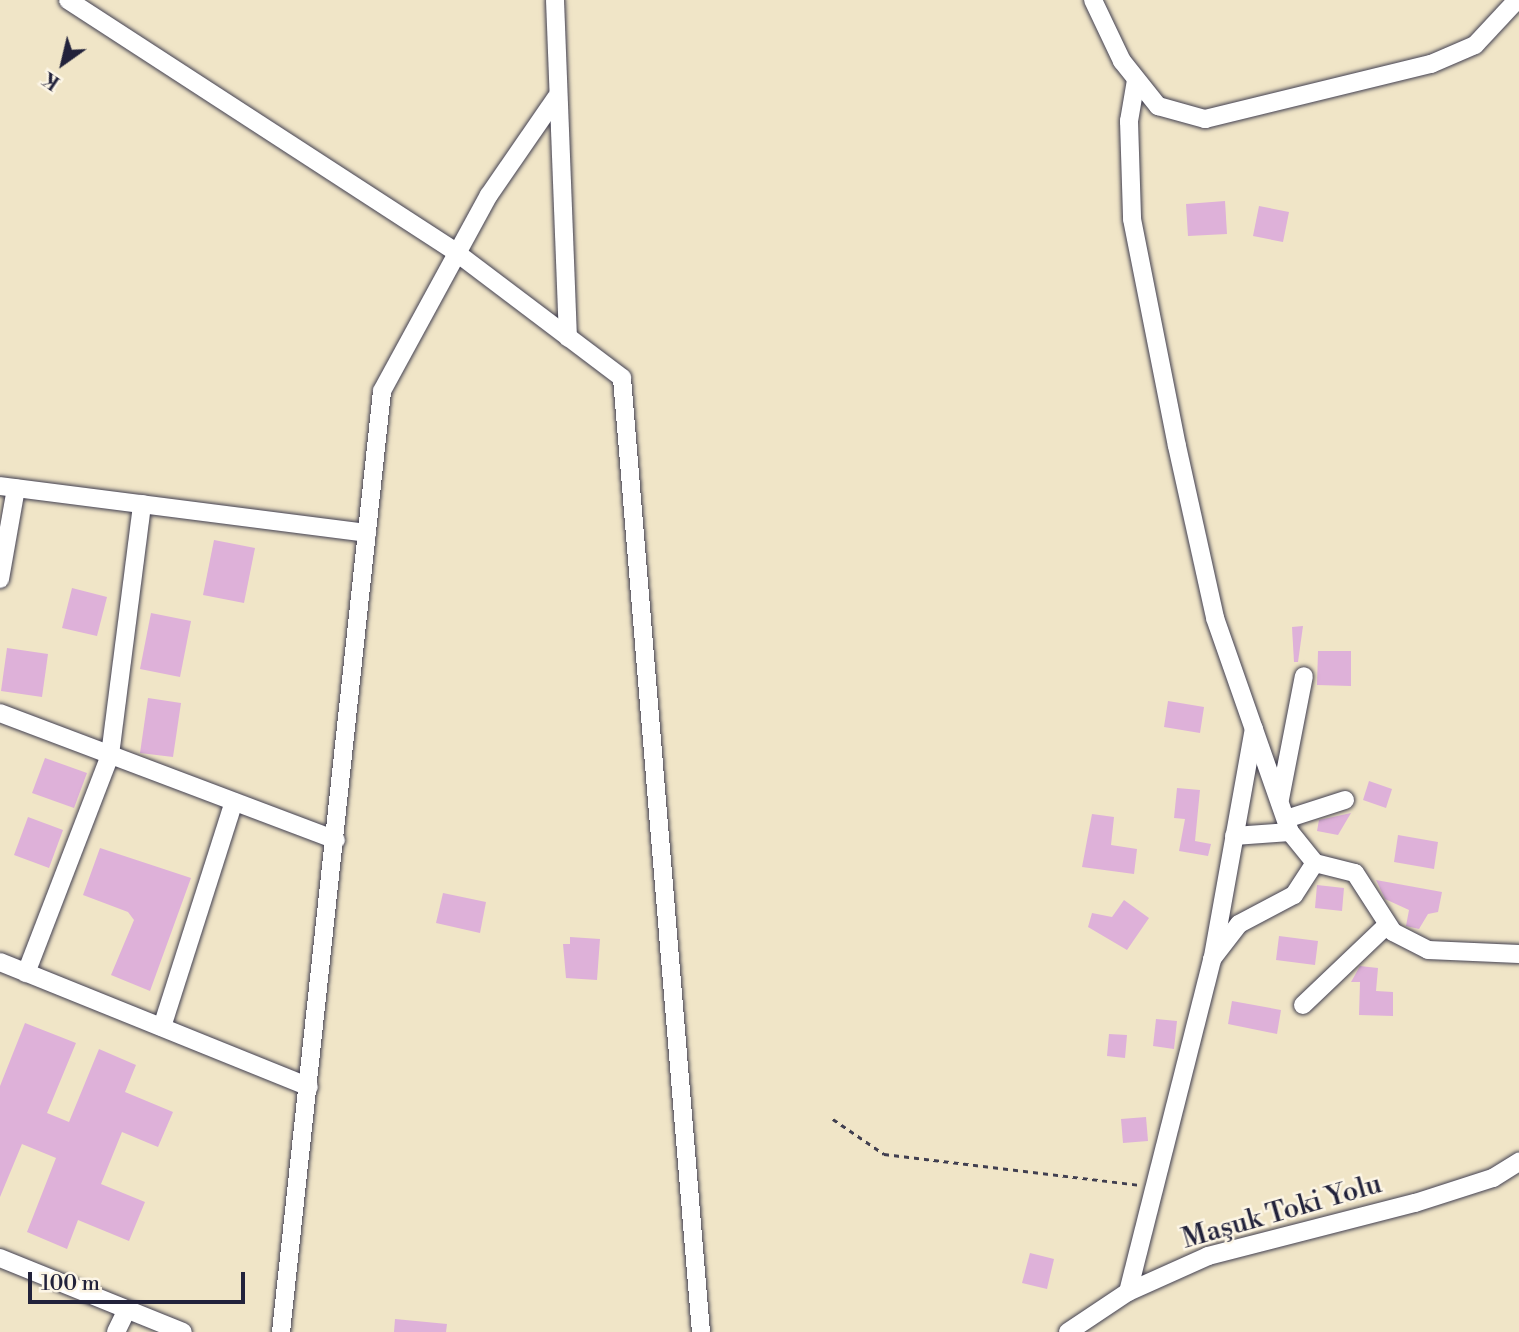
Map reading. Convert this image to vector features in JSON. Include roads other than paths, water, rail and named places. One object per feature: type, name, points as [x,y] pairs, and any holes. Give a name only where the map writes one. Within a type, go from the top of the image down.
[{"type":"street","points":[[68,0],[457,253],[622,378],[701,1332]]},
{"type":"street","points":[[555,0],[556,98],[568,338]]},
{"type":"street","points":[[1093,0],[1136,80],[1158,106],[1205,119],[1431,64],[1475,45],[1517,0]]},
{"type":"street","points":[[1136,80],[1129,121],[1132,219],[1215,618],[1288,826],[1315,863],[1355,873],[1387,925],[1428,950],[1519,954]]},
{"type":"street","points":[[281,1332],[336,841],[382,391],[457,253],[556,98]]},
{"type":"street","points":[[0,579],[8,487],[368,533]]},
{"type":"street","points":[[26,972],[110,755],[142,504]]},
{"type":"street","points":[[1280,801],[1304,676]]},
{"type":"street","points":[[0,713],[336,841]]},
{"type":"street","points":[[1128,1292],[1158,1187],[1212,960],[1254,727]]},
{"type":"street","points":[[1234,836],[1288,826],[1345,800]]},
{"type":"street","points":[[162,1027],[234,802]]},
{"type":"street","points":[[1212,960],[1239,925],[1294,895],[1315,863]]},
{"type":"street","points":[[1303,1005],[1387,925]]},
{"type":"street","points":[[0,962],[309,1087]]},
{"type":"street","name":"Maşuk Toki Yolu","points":[[1069,1332],[1128,1292],[1208,1256],[1427,1200],[1493,1178],[1519,1162]]},
{"type":"street","points":[[0,1258],[183,1332]]},
{"type":"street","points":[[116,1332],[127,1308]]}]
